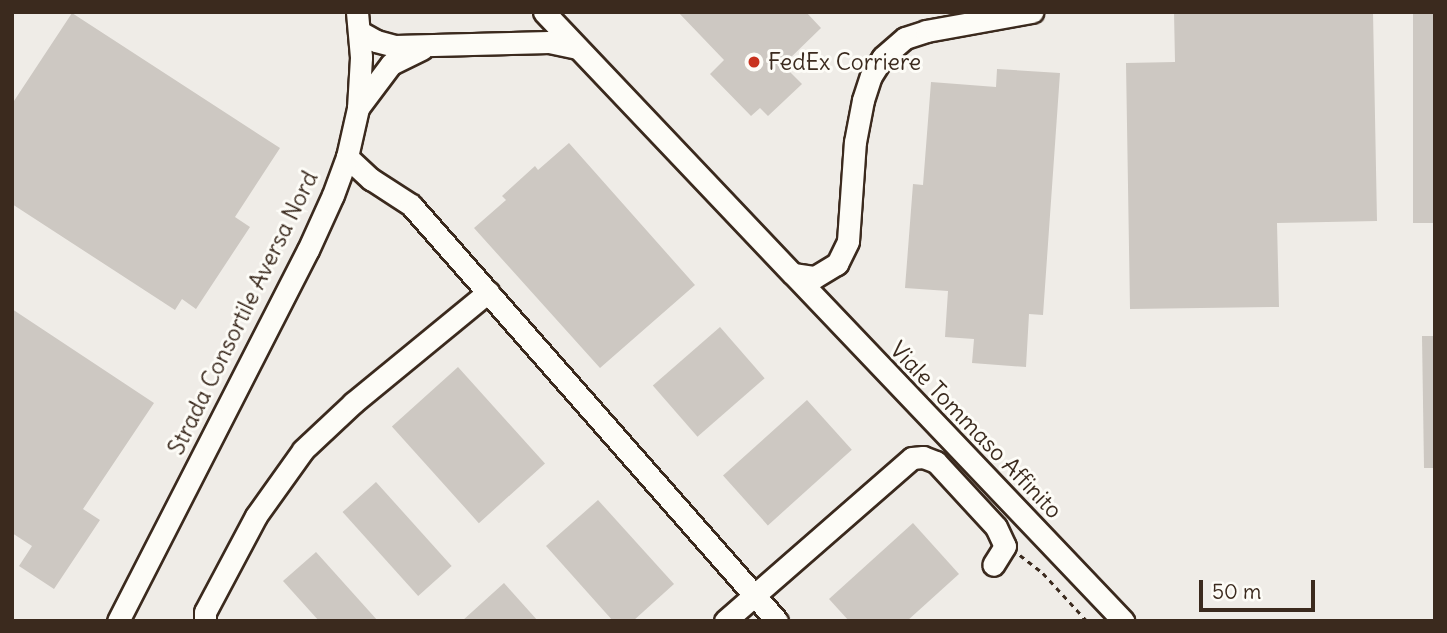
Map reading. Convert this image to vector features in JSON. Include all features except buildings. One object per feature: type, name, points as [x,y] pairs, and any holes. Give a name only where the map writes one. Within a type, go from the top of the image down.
[{"type":"street","points":[[507,41],[523,33],[531,12]]},
{"type":"street","name":"Viale Tommaso Affinito","points":[[544,12],[1123,621]]},
{"type":"street","points":[[793,274],[815,277],[837,264],[848,241],[855,142],[863,100],[871,76],[883,57],[905,38],[926,30],[1032,12]]},
{"type":"street","points":[[359,22],[376,41],[396,46],[549,41],[579,49]]},
{"type":"street","name":"Strada Consortile Aversa Nord","points":[[118,621],[308,250],[333,195],[347,157],[358,108],[359,22]]},
{"type":"street","points":[[358,108],[391,64],[403,55],[430,46]]},
{"type":"street","points":[[347,157],[371,179],[411,205],[777,621]]},
{"type":"street","points":[[333,195],[352,184],[371,179]]},
{"type":"street","points":[[205,621],[205,612],[256,516],[303,450],[353,403],[488,292]]},
{"type":"street","points":[[725,621],[912,458],[923,457],[936,462],[996,527],[1005,546],[993,565]]},
{"type":"path","points":[[1005,546],[1043,573],[1087,621]]},
{"type":"shaded area","points":[[12,12],[1435,12],[1435,621],[12,621]]},
{"type":"place","name":"FedEx Corriere","points":[[754,62]]}]
